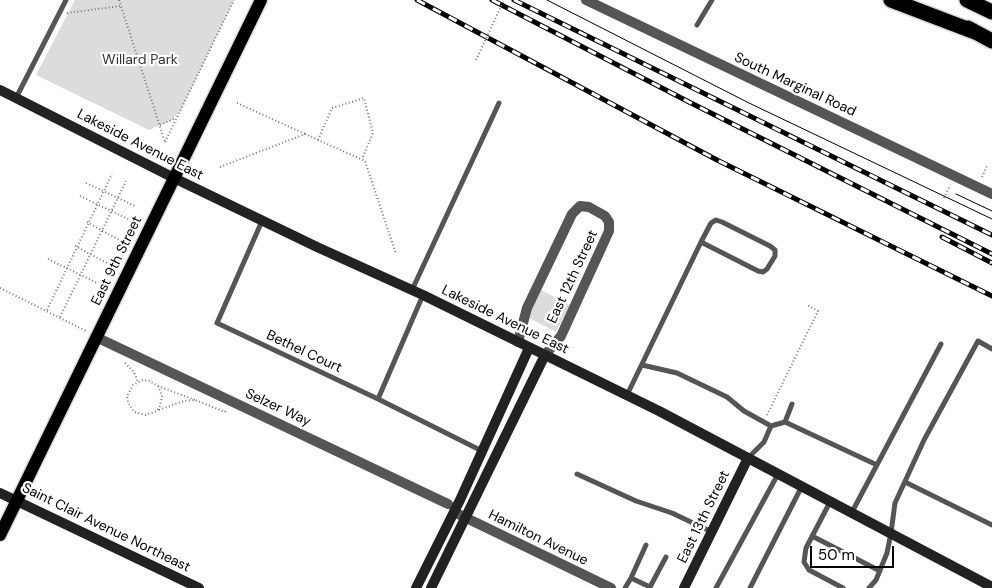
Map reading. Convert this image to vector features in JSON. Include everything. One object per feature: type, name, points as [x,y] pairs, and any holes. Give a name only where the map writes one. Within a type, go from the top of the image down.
[{"type":"highway","points":[[892,0],[975,32]]},
{"type":"highway","points":[[919,0],[992,41]]},
{"type":"highway","points":[[967,0],[992,12]]},
{"type":"main road","name":"East 9th Street","points":[[0,535],[261,0]]},
{"type":"street","name":"South Marginal Road","points":[[586,0],[992,194]]},
{"type":"street","name":"Lakeside Avenue East","points":[[0,90],[174,178],[423,295],[627,395],[992,587]]},
{"type":"street","name":"East 12th Street","points":[[431,588],[545,355],[561,336],[610,231],[609,222],[605,216],[589,207],[580,206],[572,214],[527,308],[518,342]]},
{"type":"street","name":"Selzer Way","points":[[96,337],[448,504]]},
{"type":"street","points":[[416,588],[454,512],[530,348]]},
{"type":"street","name":"East 13th Street","points":[[684,588],[748,458]]},
{"type":"street","name":"Saint Clair Avenue Northeast","points":[[0,492],[199,588]]},
{"type":"street","name":"Hamilton Avenue","points":[[454,512],[611,588]]},
{"type":"lane","points":[[16,98],[66,0]]},
{"type":"lane","points":[[697,25],[712,0]]},
{"type":"lane","points":[[412,290],[499,103]]},
{"type":"lane","name":"Bethel Court","points":[[262,220],[217,323],[378,399],[482,451]]},
{"type":"lane","points":[[627,395],[642,366],[701,242],[711,222],[716,220],[775,250],[767,269],[763,272],[701,242]]},
{"type":"lane","points":[[378,399],[423,295]]},
{"type":"lane","points":[[869,588],[876,580],[887,553],[895,503],[924,440],[978,341],[992,349]]},
{"type":"lane","points":[[852,512],[942,344]]},
{"type":"lane","points":[[642,366],[677,373],[727,397],[744,411],[771,426],[785,422],[877,465]]},
{"type":"lane","points":[[785,422],[792,404]]},
{"type":"lane","points":[[748,458],[764,442],[771,426]]},
{"type":"lane","points":[[577,474],[636,501],[672,513],[712,532]]},
{"type":"lane","points":[[716,588],[778,474]]},
{"type":"lane","points":[[904,482],[992,525]]},
{"type":"lane","points":[[750,588],[802,486]]},
{"type":"lane","points":[[830,501],[812,536],[804,555],[804,562],[809,570],[843,588]]},
{"type":"lane","points":[[812,536],[880,571]]},
{"type":"lane","points":[[625,588],[646,545]]},
{"type":"lane","points":[[630,578],[650,587],[666,557]]},
{"type":"path","points":[[119,0],[165,142],[234,0]]},
{"type":"path","points":[[476,60],[504,0]]},
{"type":"path","points":[[69,14],[121,6]]},
{"type":"path","points":[[318,140],[332,108],[364,98],[374,133],[361,159]]},
{"type":"path","points":[[237,103],[365,161],[396,254]]},
{"type":"path","points":[[160,126],[178,117]]},
{"type":"path","points":[[220,167],[305,134]]},
{"type":"path","points":[[980,182],[987,166]]},
{"type":"path","points":[[47,310],[112,174]]},
{"type":"path","points":[[60,317],[126,181]]},
{"type":"path","points":[[86,183],[135,206]]},
{"type":"path","points":[[944,198],[951,183],[953,184]]},
{"type":"path","points":[[80,196],[128,219]]},
{"type":"path","points":[[88,223],[118,240]]},
{"type":"path","points":[[76,246],[107,264]]},
{"type":"path","points":[[48,258],[97,283]]},
{"type":"path","points":[[0,288],[47,310],[96,337]]},
{"type":"path","points":[[766,418],[818,311],[807,304]]},
{"type":"path","points":[[119,360],[134,372],[138,382]]},
{"type":"path","points":[[195,400],[184,400],[152,414],[140,415],[130,408],[127,396],[129,390],[138,382],[149,381],[225,412],[231,401]]},
{"type":"path","points":[[157,411],[162,396],[158,386]]},
{"type":"green space","name":"Willard Park","points":[[75,0],[234,0],[181,110],[172,120],[149,130],[36,75]]},
{"type":"green space","points":[[541,290],[570,305],[556,332],[527,317]]},
{"type":"tram line","points":[[547,0],[749,103],[992,219]]},
{"type":"tram line","points":[[956,194],[992,211]]},
{"type":"railway","points":[[417,0],[717,160],[992,296]]},
{"type":"railway","points":[[492,0],[689,102],[992,254]]},
{"type":"railway","points":[[514,0],[992,235]]},
{"type":"railway","points":[[942,237],[992,263]]}]
